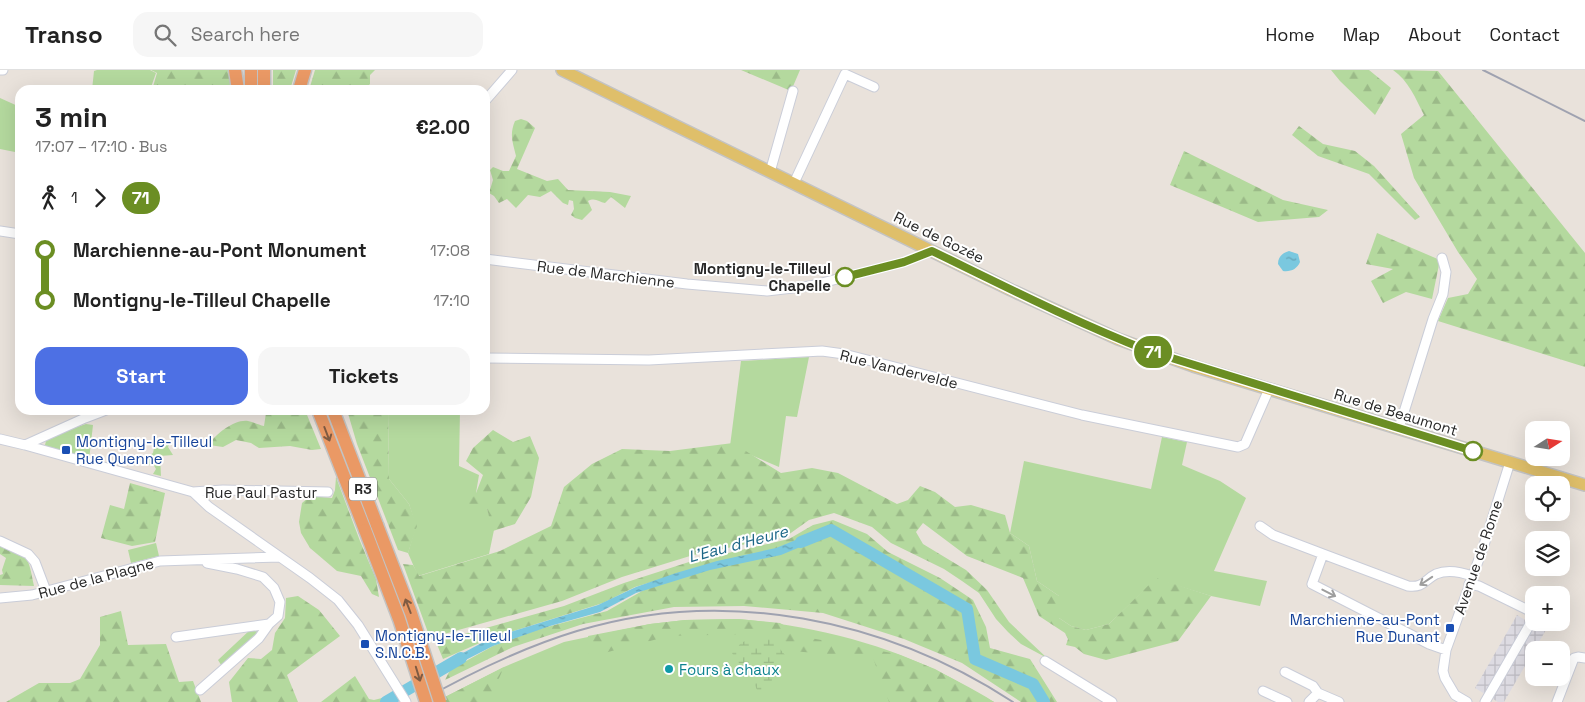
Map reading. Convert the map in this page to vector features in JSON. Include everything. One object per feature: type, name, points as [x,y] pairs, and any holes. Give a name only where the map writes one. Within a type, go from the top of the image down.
[{"type":"highway","points":[[235,70],[237,85]]},
{"type":"highway","points":[[251,70],[251,85]]},
{"type":"highway","points":[[264,70],[264,85]]},
{"type":"highway","points":[[300,85],[305,70]]},
{"type":"highway","name":"R3","points":[[320,415],[411,613],[440,702]]},
{"type":"highway","name":"R3","points":[[335,415],[426,702]]},
{"type":"main road","name":"Rue de Gozée","points":[[562,70],[932,251],[1118,339],[1167,357],[1314,402]]},
{"type":"main road","name":"Rue de Beaumont","points":[[1314,402],[1585,485]]},
{"type":"street","points":[[490,95],[512,70]]},
{"type":"street","points":[[794,183],[845,74],[874,87]]},
{"type":"street","points":[[770,172],[794,92]]},
{"type":"street","points":[[0,231],[15,233]]},
{"type":"street","name":"Rue de Marchienne","points":[[490,259],[687,284],[767,291],[802,287],[845,277],[904,262],[932,251]]},
{"type":"street","points":[[1399,428],[1442,294],[1446,272],[1442,258]]},
{"type":"street","name":"Rue Vandervelde","points":[[490,358],[648,360],[822,351],[844,354],[1082,415],[1238,448],[1245,444],[1269,389]]},
{"type":"street","points":[[25,445],[93,415]]},
{"type":"street","points":[[0,440],[25,445],[193,492],[209,507],[325,589],[344,606],[358,625],[405,701]]},
{"type":"street","name":"Avenue de Rome","points":[[1467,702],[1455,694],[1445,678],[1443,671],[1446,650],[1510,462]]},
{"type":"street","name":"Rue Paul Pastur","points":[[193,492],[223,490],[328,492]]},
{"type":"street","points":[[1260,526],[1273,535],[1408,586],[1416,587],[1438,573],[1458,572],[1479,586],[1532,612],[1533,619],[1485,702]]},
{"type":"street","points":[[0,541],[28,554],[36,562],[46,592]]},
{"type":"street","points":[[1322,554],[1312,584],[1429,644],[1446,650]]},
{"type":"street","name":"Rue de la Plagne","points":[[0,598],[46,592],[160,561],[280,557]]},
{"type":"street","name":"Rue de la Plagne","points":[[192,560],[237,568],[263,577],[274,588],[280,602],[278,616],[269,624],[259,638],[200,690]]},
{"type":"street","points":[[176,638],[269,624]]},
{"type":"street","points":[[1557,702],[1574,658],[1585,658]]},
{"type":"street","points":[[1044,661],[1112,702]]},
{"type":"street","points":[[1285,672],[1339,702]]},
{"type":"street","points":[[1263,691],[1287,702]]},
{"type":"street","points":[[1309,702],[1318,692]]},
{"type":"shaded area","points":[[1517,615],[1525,620],[1525,631],[1545,631],[1540,641],[1525,641],[1525,666],[1504,702],[1498,702],[1475,688]]},
{"type":"green space","points":[[150,70],[156,73],[152,85],[93,85],[94,71]]},
{"type":"green space","points":[[151,70],[229,70],[231,85],[153,85],[157,73]]},
{"type":"green space","points":[[273,70],[296,70],[292,85],[273,85]]},
{"type":"green space","points":[[315,70],[375,70],[370,75],[369,85],[310,85]]},
{"type":"green space","points":[[741,70],[800,70],[791,91]]},
{"type":"green space","points":[[1331,70],[1369,70],[1391,88],[1375,115],[1340,81]]},
{"type":"green space","points":[[1393,70],[1438,71],[1585,253],[1585,367],[1438,321],[1448,298],[1468,294],[1477,279],[1458,252],[1414,178],[1401,134],[1424,115],[1407,84]]},
{"type":"green space","points":[[0,98],[15,105],[15,152],[0,149]]},
{"type":"green space","points":[[521,119],[527,121],[535,128],[517,169],[547,181],[558,179],[568,190],[610,192],[631,196],[625,208],[611,197],[605,203],[590,200],[588,201],[592,210],[582,220],[571,215],[574,209],[573,201],[569,200],[568,205],[563,203],[551,191],[540,197],[528,195],[516,208],[507,199],[499,203],[490,194],[493,180],[490,170],[493,167],[509,171],[516,156],[512,139],[515,121]]},
{"type":"green space","points":[[1299,126],[1323,144],[1355,151],[1374,166],[1420,217],[1415,220],[1369,174],[1318,156],[1292,135]]},
{"type":"green space","points":[[1184,151],[1283,200],[1328,210],[1319,217],[1258,222],[1170,185]]},
{"type":"green space","points":[[1377,233],[1440,260],[1432,299],[1406,292],[1383,303],[1371,281],[1393,269],[1366,264]]},
{"type":"green space","points":[[809,357],[797,417],[786,416],[779,467],[730,446],[741,361]]},
{"type":"green space","points":[[266,415],[307,415],[321,449],[312,450],[290,446],[259,448],[251,443],[236,440],[223,447],[209,445],[221,432],[237,422],[248,421],[264,426]]},
{"type":"green space","points":[[348,415],[388,415],[389,479],[409,504],[417,526],[408,553],[398,550],[357,444]]},
{"type":"green space","points":[[388,415],[460,415],[459,466],[479,475],[476,493],[487,509],[494,530],[489,554],[418,576],[408,553],[416,526],[409,504],[389,479]]},
{"type":"green space","points":[[86,424],[93,425],[89,460],[48,448],[45,445],[47,437]]},
{"type":"green space","points":[[493,430],[513,442],[530,436],[539,458],[531,497],[515,524],[493,531],[487,509],[465,505],[476,493],[483,475],[466,461],[473,448]]},
{"type":"green space","points":[[1162,437],[1187,442],[1182,465],[1220,481],[1246,498],[1214,571],[1267,581],[1260,606],[1211,596],[1156,579],[1109,624],[1086,630],[1071,626],[1059,618],[1059,596],[1037,581],[1029,546],[1010,533],[1024,461],[1151,489]]},
{"type":"green space","points":[[165,440],[171,441],[168,447],[173,455],[160,456],[161,476],[153,474],[156,469],[153,464],[147,465],[150,455],[153,453],[155,443],[160,444]]},
{"type":"green space","points":[[733,443],[781,473],[812,468],[838,473],[897,504],[908,500],[920,486],[935,492],[955,507],[971,505],[1005,515],[1010,533],[1029,546],[1037,581],[1059,596],[1059,618],[1071,626],[1086,630],[1109,624],[1156,578],[1211,596],[1178,641],[1106,660],[1084,654],[1075,647],[1066,645],[1068,639],[1065,633],[1039,616],[1023,578],[967,556],[923,523],[916,532],[923,544],[966,570],[987,590],[1009,622],[1047,658],[1021,644],[996,619],[979,593],[962,581],[944,569],[891,543],[872,527],[834,513],[809,520],[788,535],[690,556],[622,577],[562,601],[430,638],[403,564],[413,565],[419,576],[500,551],[551,526],[564,487],[592,464],[622,449],[670,451]]},
{"type":"green space","points":[[336,477],[376,579],[379,597],[372,594],[361,576],[337,571],[310,548],[301,533],[299,522],[302,503],[310,496],[332,498]]},
{"type":"green space","points":[[130,483],[165,493],[155,542],[132,546],[101,538],[110,505],[124,509]]},
{"type":"green space","points":[[833,520],[867,534],[888,552],[940,578],[973,600],[986,627],[990,648],[1030,659],[1057,702],[1021,702],[962,663],[904,639],[823,613],[744,606],[674,607],[583,624],[513,647],[445,680],[450,670],[493,646],[536,630],[607,611],[665,578],[635,587],[603,603],[491,638],[443,659],[436,642],[564,606],[624,583],[689,562],[789,539],[813,525]]},
{"type":"green space","points":[[156,543],[159,556],[131,563],[128,550]]},
{"type":"green space","points":[[0,546],[17,552],[26,559],[29,563],[34,586],[0,585],[0,575],[3,574],[2,570],[6,558],[0,554]]},
{"type":"green space","points":[[298,596],[319,610],[340,636],[287,675],[298,702],[232,702],[229,682],[248,658],[261,659],[272,650],[275,633],[285,618],[286,598]]},
{"type":"green space","points":[[121,611],[128,645],[166,644],[179,682],[193,681],[201,702],[6,702],[39,683],[70,683],[80,679],[100,645],[100,617]]},
{"type":"green space","points":[[738,619],[825,632],[881,648],[935,670],[994,702],[447,702],[445,697],[504,667],[564,642],[650,624],[685,620]]},
{"type":"green space","points":[[738,619],[780,623],[805,637],[897,654],[935,669],[994,702],[889,702],[873,658],[792,651],[777,630],[754,634],[669,636],[589,657],[588,636],[650,624],[685,620]]},
{"type":"green space","points":[[251,629],[260,630],[223,668],[218,660]]},
{"type":"green space","points":[[753,637],[770,637],[785,655],[781,665],[773,670],[771,688],[758,692],[752,679],[763,668],[749,664],[740,666],[732,653],[741,643]]},
{"type":"green space","points":[[504,667],[496,685],[493,702],[439,702],[445,697]]},
{"type":"green space","points":[[355,676],[369,699],[374,700],[390,696],[390,702],[321,702]]},
{"type":"water","points":[[1289,251],[1298,254],[1300,262],[1293,270],[1283,271],[1278,264],[1279,259],[1282,254]]},
{"type":"water","points":[[813,533],[817,540],[781,555],[710,570],[636,593],[600,612],[550,626],[493,646],[450,668],[446,662],[491,638],[598,605],[636,587],[717,561],[776,548]]},
{"type":"waterway","name":"L'Eau d'Heure","points":[[801,542],[831,530],[967,609],[975,659],[1033,684],[1044,702]]},
{"type":"waterway","name":"L'Eau d'Heure","points":[[386,702],[461,658]]},
{"type":"railway","points":[[1483,70],[1585,121]]},
{"type":"railway","points":[[419,702],[496,662],[556,638],[633,618],[690,611],[747,612],[803,618],[858,631],[912,650],[964,673],[1013,702]]},
{"type":"bus line","name":"71","points":[[845,277],[904,262],[932,251],[1011,290],[1118,339],[1149,351],[1473,451]]},
{"type":"place","name":"Montigny-le-Tilleul Chapelle","points":[[845,277]]},
{"type":"place","name":"Montigny-le-Tilleul Rue Quenne","points":[[66,450]]},
{"type":"place","name":"Marchienne-au-Pont Rue Dunant","points":[[1450,628]]},
{"type":"place","name":"Montigny-le-Tilleul S.N.C.B.","points":[[365,644]]},
{"type":"place","name":"Fours à chaux","points":[[669,669]]}]
